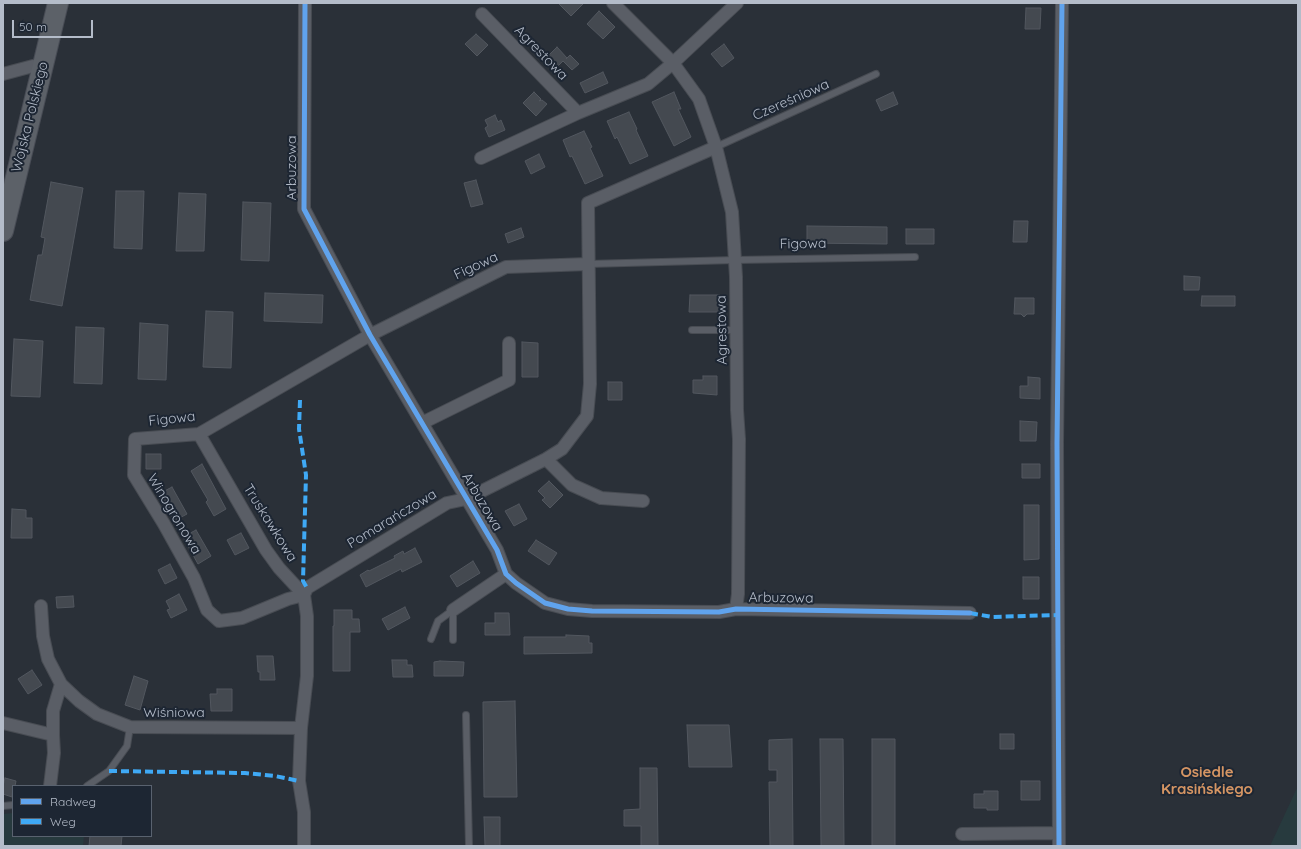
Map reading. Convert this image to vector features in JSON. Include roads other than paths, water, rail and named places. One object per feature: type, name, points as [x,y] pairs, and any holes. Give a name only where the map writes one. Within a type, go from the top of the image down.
[{"type":"main road","name":"Wojska Polskiego","points":[[3,231],[58,3]]},
{"type":"street","name":"Arbuzowa","points":[[305,3],[304,208],[370,335],[497,550],[506,574],[516,583],[546,603],[568,609],[592,611],[711,612],[736,609],[970,613]]},
{"type":"street","name":"Agrestowa","points":[[613,3],[673,63],[699,99],[716,147],[732,212],[735,260],[737,410],[739,439],[738,594],[736,609]]},
{"type":"street","points":[[481,158],[578,113],[648,84],[673,63],[737,3]]},
{"type":"street","points":[[1059,846],[1057,435],[1062,3]]},
{"type":"street","name":"Agrestowa","points":[[482,14],[578,113]]},
{"type":"street","points":[[3,74],[33,66],[42,68]]},
{"type":"street","name":"Pomarańczowa","points":[[194,578],[207,610],[219,621],[242,618],[288,599],[304,595],[307,588],[447,503],[466,499],[546,459],[562,449],[587,416],[590,384],[588,204],[716,147]]},
{"type":"street","name":"Figowa","points":[[135,438],[199,434],[370,335],[506,267],[588,264]]},
{"type":"street","points":[[422,423],[509,380],[509,343]]},
{"type":"street","name":"Truskawkowa","points":[[199,434],[266,550],[279,568],[304,595]]},
{"type":"street","name":"Winogronowa","points":[[135,438],[134,475],[164,524],[194,578]]},
{"type":"street","points":[[546,459],[572,485],[601,498],[643,501]]},
{"type":"street","points":[[454,610],[506,574]]},
{"type":"street","points":[[304,595],[307,616],[307,676],[301,728],[299,781],[304,812],[304,846]]},
{"type":"street","name":"Wiśniowa","points":[[41,606],[43,636],[48,659],[61,684],[97,714],[130,728],[301,728]]},
{"type":"street","points":[[50,785],[54,753],[53,711],[61,684]]},
{"type":"street","points":[[3,723],[53,735]]},
{"type":"street","points":[[962,834],[1059,833]]},
{"type":"lane","name":"Czereśniowa","points":[[716,147],[876,74]]},
{"type":"lane","name":"Figowa","points":[[588,264],[914,257]]},
{"type":"lane","points":[[692,330],[736,330]]},
{"type":"lane","points":[[432,639],[438,621],[454,610]]},
{"type":"lane","points":[[453,640],[454,610]]},
{"type":"lane","points":[[466,715],[469,846]]},
{"type":"lane","points":[[88,785],[109,771],[127,746],[130,728]]},
{"type":"district","name":"Osiedle Krasińskiego","points":[[1207,780]]}]
